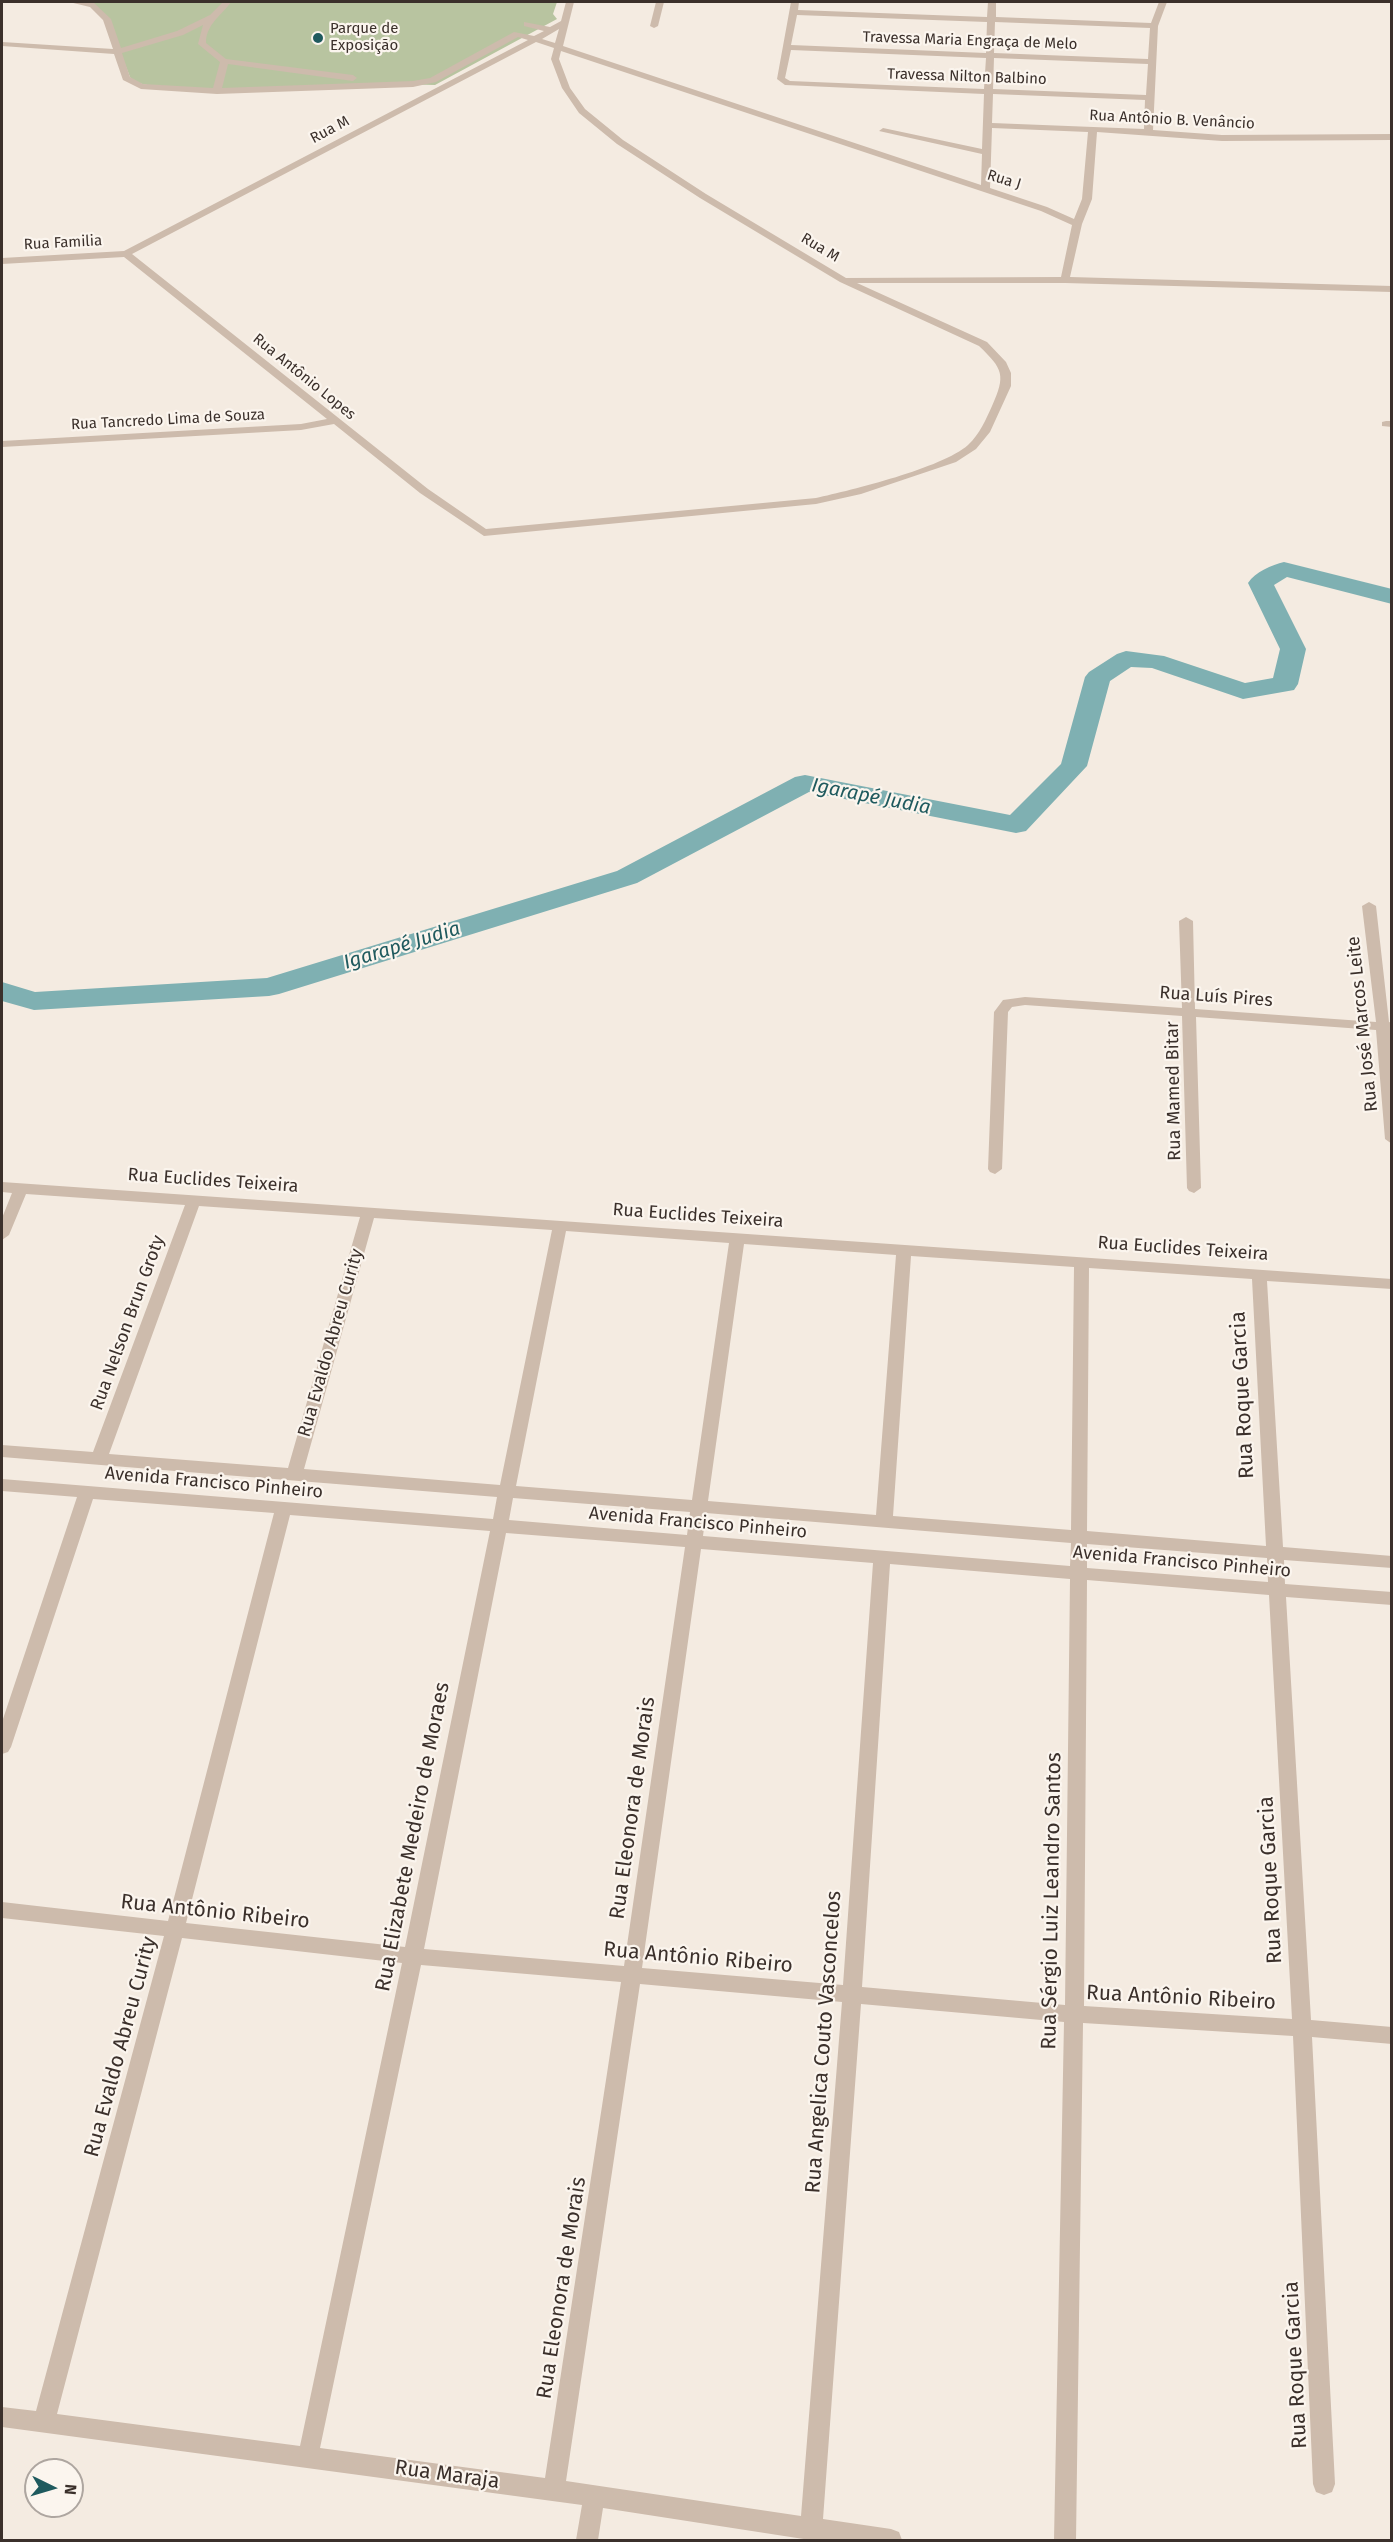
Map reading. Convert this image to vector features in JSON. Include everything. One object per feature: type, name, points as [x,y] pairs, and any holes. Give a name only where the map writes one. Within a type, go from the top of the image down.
[{"type":"street","points":[[73,2],[90,3],[106,19],[123,74],[132,82],[168,89],[217,91],[413,84],[433,80],[517,34],[557,46],[570,2]]},
{"type":"street","points":[[227,2],[212,17],[201,38],[201,44],[224,61],[394,84]]},
{"type":"street","points":[[654,26],[660,2]]},
{"type":"street","points":[[787,47],[795,2]]},
{"type":"street","points":[[985,190],[992,2]]},
{"type":"street","points":[[1148,132],[1154,26],[1163,2]]},
{"type":"street","points":[[793,12],[1154,26]]},
{"type":"street","points":[[2,44],[116,52],[180,33],[212,17]]},
{"type":"street","points":[[527,24],[551,30],[564,22]]},
{"type":"street","name":"Rua M","points":[[126,254],[551,30]]},
{"type":"street","name":"Rua M","points":[[465,522],[484,533],[816,501],[897,480],[952,460],[972,447],[986,430],[1006,386],[1006,373],[1000,362],[983,344],[843,280],[703,196],[620,142],[582,111],[566,88],[555,59],[557,46]]},
{"type":"street","name":"Rua J","points":[[557,46],[1044,208],[1077,224]]},
{"type":"street","name":"Travessa Maria Engraça de Melo","points":[[787,47],[1151,62]]},
{"type":"street","name":"Travessa Nilton Balbino","points":[[787,47],[783,82],[1150,98]]},
{"type":"street","points":[[217,91],[224,61]]},
{"type":"street","name":"Rua Antônio B. Venâncio","points":[[987,125],[1148,132],[1222,138],[1392,137]]},
{"type":"street","points":[[1065,280],[1077,224],[1087,199],[1093,129]]},
{"type":"street","name":"Rua J","points":[[883,131],[986,152]]},
{"type":"street","name":"Rua Familia","points":[[2,261],[126,254]]},
{"type":"street","name":"Rua Antônio Lopes","points":[[126,254],[465,522]]},
{"type":"street","points":[[843,280],[1065,280],[1392,289]]},
{"type":"street","name":"Rua Tancredo Lima de Souza","points":[[2,444],[301,427],[335,421]]},
{"type":"street","name":"Rua José Marcos Leite","points":[[1369,906],[1387,1027],[1392,1139]]},
{"type":"street","name":"Rua Mamed Bitar","points":[[1186,921],[1194,1188]]},
{"type":"street","name":"Rua Luís Pires","points":[[995,1169],[1000,1012],[1012,1001],[1387,1027]]},
{"type":"street","name":"Rua Euclides Teixeira","points":[[2,1187],[1392,1284]]},
{"type":"street","points":[[2,1234],[21,1188]]},
{"type":"street","name":"Rua Nelson Brun Groty","points":[[99,1459],[194,1200]]},
{"type":"street","name":"Rua Evaldo Abreu Curity","points":[[294,1475],[369,1211]]},
{"type":"street","name":"Rua Elizabete Medeiro de Moraes","points":[[308,2457],[413,1956],[560,1226]]},
{"type":"street","name":"Rua Eleonora de Morais","points":[[554,2490],[632,1974],[738,1239]]},
{"type":"street","points":[[884,1522],[904,1250]]},
{"type":"street","name":"Rua Sérgio Luiz Leandro Santos","points":[[1065,2541],[1074,2014],[1082,1262]]},
{"type":"street","name":"Rua Roque Garcia","points":[[1259,1273],[1302,2028],[1324,2484]]},
{"type":"street","name":"Avenida Francisco Pinheiro","points":[[2,1451],[1392,1562]]},
{"type":"street","name":"Avenida Francisco Pinheiro","points":[[2,1485],[1392,1599]]},
{"type":"street","points":[[2,1747],[87,1492]]},
{"type":"street","name":"Rua Evaldo Abreu Curity","points":[[44,2422],[175,1931],[284,1508]]},
{"type":"street","name":"Rua Angelica Couto Vasconcelos","points":[[811,2530],[852,1995],[882,1557]]},
{"type":"street","name":"Rua Antônio Ribeiro","points":[[2,1910],[413,1956],[1074,2014],[1302,2028],[1392,2037]]},
{"type":"street","name":"Rua Maraja","points":[[2,2417],[554,2490],[891,2541]]},
{"type":"street","points":[[587,2541],[594,2496]]},
{"type":"green space","name":"Parque de Exposição","points":[[89,2],[557,2],[553,14],[557,19],[435,85],[394,84],[217,91],[168,89],[132,82],[107,19]]},
{"type":"waterway","name":"Igarapé Judia","points":[[2,991],[34,1001],[269,987],[627,877],[805,783],[1016,825],[1074,766],[1098,677],[1126,659],[1155,661],[1243,691],[1285,684],[1293,649],[1260,583],[1284,569],[1392,597]]},
{"type":"place","name":"Parque de Exposição","points":[[318,38]]}]
